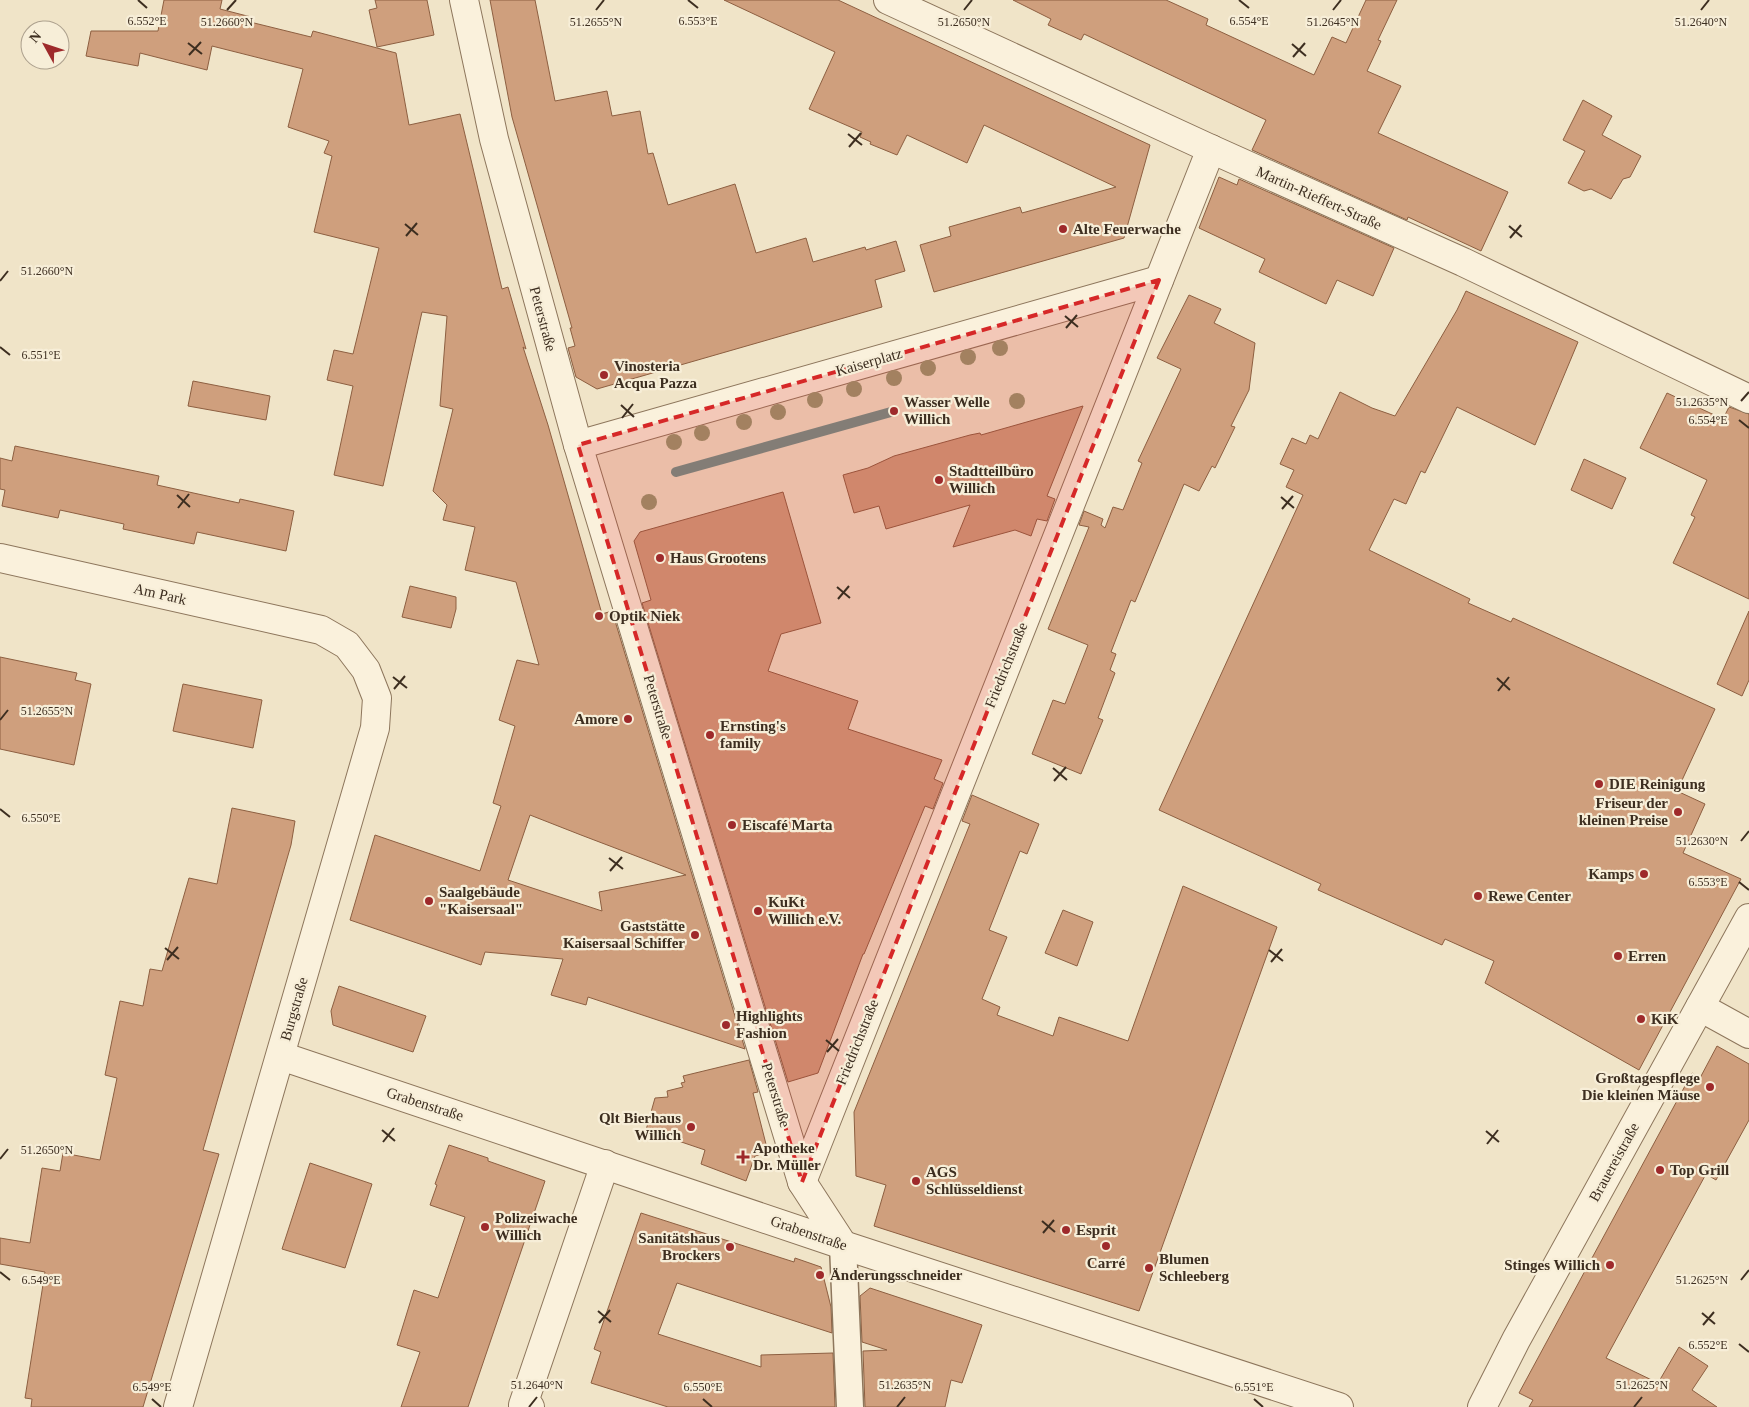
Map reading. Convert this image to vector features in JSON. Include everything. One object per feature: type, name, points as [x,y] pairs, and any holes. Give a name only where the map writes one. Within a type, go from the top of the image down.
[{"type":"street","name":"Peterstraße","points":[[464,0],[494,139],[578,444],[802,1182],[843,1244]]},
{"type":"street","name":"Martin-Rieffert-Straße","points":[[888,0],[920,6],[1211,149],[1463,262],[1749,399]]},
{"type":"street","name":"Friedrichstraße","points":[[802,1182],[1211,149]]},
{"type":"street","name":"Kaiserplatz","points":[[578,444],[1159,280]]},
{"type":"street","name":"Am Park","points":[[0,558],[320,630]]},
{"type":"street","name":"Burgstraße","points":[[178,1407],[375,728],[377,698],[366,670],[347,645],[320,630]]},
{"type":"street","name":"Brauereistraße","points":[[1482,1407],[1516,1340],[1749,918]]},
{"type":"street","points":[[1700,1008],[1749,1034]]},
{"type":"street","name":"Grabenstraße","points":[[281,1056],[1339,1407]]},
{"type":"street","points":[[530,1407],[523,1405],[605,1164]]},
{"type":"street","points":[[843,1244],[850,1407]]},
{"type":"highlighted area","points":[[1159,280],[960,780],[802,1182],[578,445]]},
{"type":"building","points":[[164,0],[222,0],[220,9],[251,17],[250,22],[311,37],[313,31],[396,53],[409,125],[460,114],[502,289],[508,287],[526,349],[523,347],[548,425],[602,614],[612,611],[745,1049],[588,997],[586,1005],[551,995],[563,959],[485,952],[481,965],[350,920],[375,835],[480,871],[501,806],[493,803],[515,726],[499,720],[517,660],[539,665],[516,582],[465,570],[475,527],[443,520],[447,505],[433,491],[453,409],[440,406],[447,316],[422,312],[383,486],[334,475],[353,386],[327,380],[334,350],[353,354],[379,248],[314,232],[332,156],[324,153],[329,141],[288,127],[303,69],[212,46],[207,70],[140,53],[138,66],[86,56],[91,31],[158,31]],"holes":[[[530,815],[686,875],[599,892],[602,911],[508,880]]]},
{"type":"building","points":[[375,0],[427,0],[434,35],[377,47],[369,10],[377,8]]},
{"type":"building","points":[[490,0],[535,0],[555,101],[607,91],[612,116],[640,111],[648,154],[653,153],[668,205],[735,184],[756,253],[806,238],[813,262],[865,247],[866,250],[896,241],[905,271],[875,280],[882,307],[597,389],[576,377],[568,348],[575,346],[570,328],[572,328],[512,117]]},
{"type":"building","points":[[724,0],[838,0],[1150,145],[1124,238],[934,292],[920,245],[951,236],[949,227],[1020,207],[1022,213],[1116,187],[984,125],[967,163],[907,135],[897,155],[870,144],[871,142],[860,137],[862,132],[809,109],[835,52]]},
{"type":"building","points":[[1013,0],[1166,0],[1208,19],[1206,25],[1314,75],[1332,37],[1346,43],[1366,0],[1397,0],[1378,40],[1381,41],[1367,71],[1401,86],[1378,133],[1508,192],[1481,251],[1408,217],[1407,220],[1252,150],[1266,120],[1084,34],[1081,40],[1048,25],[1051,19]]},
{"type":"building","points":[[1583,100],[1612,116],[1602,135],[1641,156],[1630,177],[1623,179],[1611,199],[1591,189],[1584,191],[1568,183],[1585,151],[1563,140]]},
{"type":"building","points":[[1219,177],[1237,185],[1239,179],[1394,248],[1373,296],[1337,280],[1326,304],[1259,272],[1265,259],[1199,228]]},
{"type":"building","points":[[1466,291],[1578,342],[1535,445],[1457,407],[1425,473],[1421,471],[1406,504],[1394,499],[1369,550],[1470,599],[1468,603],[1511,622],[1513,618],[1715,709],[1677,791],[1705,804],[1683,853],[1741,879],[1639,1070],[1485,983],[1494,961],[1445,939],[1442,945],[1318,890],[1321,884],[1159,810],[1303,495],[1286,487],[1294,470],[1280,464],[1292,438],[1306,444],[1310,435],[1318,439],[1340,392],[1372,408],[1395,416],[1457,310]]},
{"type":"building","points":[[1189,295],[1221,309],[1214,323],[1255,343],[1249,390],[1231,426],[1235,427],[1215,468],[1212,466],[1199,491],[1184,484],[1135,602],[1131,600],[1111,652],[1116,654],[1110,670],[1115,673],[1098,718],[1103,720],[1081,774],[1032,754],[1053,700],[1065,704],[1088,645],[1048,629],[1089,527],[1079,525],[1084,511],[1103,519],[1101,525],[1105,528],[1113,507],[1123,510],[1142,463],[1138,461],[1181,369],[1157,358]]},
{"type":"building","points":[[193,381],[270,396],[266,420],[188,406]]},
{"type":"building","points":[[1667,393],[1723,419],[1729,407],[1749,414],[1749,599],[1673,563],[1695,517],[1691,515],[1707,480],[1640,448]]},
{"type":"building","points":[[1083,406],[1047,496],[1055,499],[1047,521],[1037,519],[1031,536],[1015,530],[953,547],[970,505],[886,529],[879,506],[854,513],[843,475],[868,468],[894,456],[970,435],[980,433],[981,435]]},
{"type":"building","points":[[15,446],[159,476],[157,485],[239,503],[240,499],[294,511],[286,551],[197,532],[194,544],[123,529],[124,524],[60,510],[58,518],[2,506],[5,490],[0,489],[0,458],[12,461]]},
{"type":"building","points":[[1584,459],[1626,478],[1612,509],[1571,490]]},
{"type":"building","points":[[783,492],[821,623],[781,634],[768,671],[858,701],[848,729],[942,760],[934,779],[943,783],[933,809],[925,806],[863,954],[818,1073],[788,1082],[642,603],[651,600],[634,541],[640,532]]},
{"type":"building","points":[[410,586],[456,597],[456,609],[451,628],[402,617]]},
{"type":"building","points":[[1749,611],[1749,680],[1742,696],[1717,684]]},
{"type":"building","points":[[0,657],[77,673],[75,680],[91,684],[74,765],[0,749]]},
{"type":"building","points":[[183,684],[262,700],[253,748],[173,731]]},
{"type":"building","points":[[972,795],[1039,824],[1027,854],[1020,851],[989,930],[1007,937],[982,999],[1000,1007],[997,1015],[1053,1036],[1059,1017],[1128,1041],[1183,886],[1277,927],[1139,1311],[874,1226],[886,1185],[856,1176],[854,1112],[970,824],[962,821]]},
{"type":"building","points":[[232,808],[295,821],[291,845],[203,1150],[219,1154],[143,1407],[31,1407],[32,1399],[25,1398],[45,1272],[0,1264],[0,1238],[30,1243],[42,1168],[60,1171],[63,1153],[100,1160],[117,1078],[105,1075],[120,1001],[143,1006],[150,969],[162,971],[189,878],[217,884]]},
{"type":"building","points":[[1063,910],[1093,922],[1077,966],[1045,953]]},
{"type":"building","points":[[339,986],[426,1016],[413,1052],[333,1025],[331,1011]]},
{"type":"building","points":[[1717,1046],[1749,1064],[1749,1120],[1716,1180],[1706,1174],[1606,1358],[1658,1383],[1679,1347],[1708,1366],[1692,1390],[1717,1407],[1529,1407],[1533,1400],[1519,1393],[1692,1073],[1700,1078]]},
{"type":"building","points":[[749,1060],[758,1092],[753,1093],[768,1152],[755,1156],[746,1181],[701,1164],[705,1150],[646,1130],[655,1098],[668,1097],[667,1091],[683,1087],[681,1083],[685,1082],[683,1076]]},
{"type":"building","points":[[449,1145],[488,1158],[488,1161],[545,1181],[468,1407],[401,1407],[420,1352],[397,1345],[414,1290],[438,1298],[465,1217],[430,1205],[437,1185],[435,1184]]},
{"type":"building","points":[[310,1163],[372,1184],[345,1268],[282,1249]]},
{"type":"building","points":[[641,1213],[794,1262],[795,1258],[821,1267],[831,1307],[832,1333],[677,1283],[658,1334],[761,1367],[761,1355],[833,1353],[835,1407],[668,1407],[591,1383],[601,1352],[594,1349]]},
{"type":"building","points":[[870,1288],[982,1325],[962,1383],[951,1380],[945,1407],[865,1407],[863,1351],[887,1350],[862,1342],[860,1296]]},
{"type":"waterway","points":[[676,472],[891,412]]},
{"type":"place","name":"Alte Feuerwache","points":[[1063,229]]},
{"type":"place","name":"Vinosteria Acqua Pazza","points":[[604,375]]},
{"type":"place","name":"Wasser Welle Willich","points":[[894,411]]},
{"type":"place","name":"Stadtteilbüro Willich","points":[[939,480]]},
{"type":"place","name":"Haus Grootens","points":[[660,558]]},
{"type":"place","name":"Optik Niek","points":[[599,616]]},
{"type":"place","name":"Amore","points":[[628,719]]},
{"type":"place","name":"Ernsting's family","points":[[710,735]]},
{"type":"place","name":"DIE Reinigung","points":[[1599,784]]},
{"type":"place","name":"Friseur der kleinen Preise","points":[[1678,812]]},
{"type":"place","name":"Eiscafé Marta","points":[[732,825]]},
{"type":"place","name":"Kamps","points":[[1644,874]]},
{"type":"place","name":"Rewe Center","points":[[1478,896]]},
{"type":"place","name":"Saalgebäude \"Kaisersaal\"","points":[[429,901]]},
{"type":"place","name":"KuKt Willich e.V.","points":[[758,911]]},
{"type":"place","name":"Gaststätte Kaisersaal Schiffer","points":[[695,935]]},
{"type":"place","name":"Erren","points":[[1618,956]]},
{"type":"place","name":"KiK","points":[[1641,1019]]},
{"type":"place","name":"Highlights Fashion","points":[[726,1025]]},
{"type":"place","name":"Großtagespflege Die kleinen Mäuse","points":[[1710,1087]]},
{"type":"place","name":"Qlt Bierhaus Willich","points":[[691,1127]]},
{"type":"place","name":"Apotheke Dr. Müller","points":[[743,1157]]},
{"type":"place","name":"Top Grill","points":[[1660,1170]]},
{"type":"place","name":"AGS Schlüsseldienst","points":[[916,1181]]},
{"type":"place","name":"Polizeiwache Willich","points":[[485,1227]]},
{"type":"place","name":"Esprit","points":[[1066,1230]]},
{"type":"place","name":"Carré","points":[[1106,1246]]},
{"type":"place","name":"Sanitätshaus Brockers","points":[[730,1247]]},
{"type":"place","name":"Stinges Willich","points":[[1610,1265]]},
{"type":"place","name":"Blumen Schleeberg","points":[[1149,1268]]},
{"type":"place","name":"Änderungsschneider","points":[[820,1275]]}]
